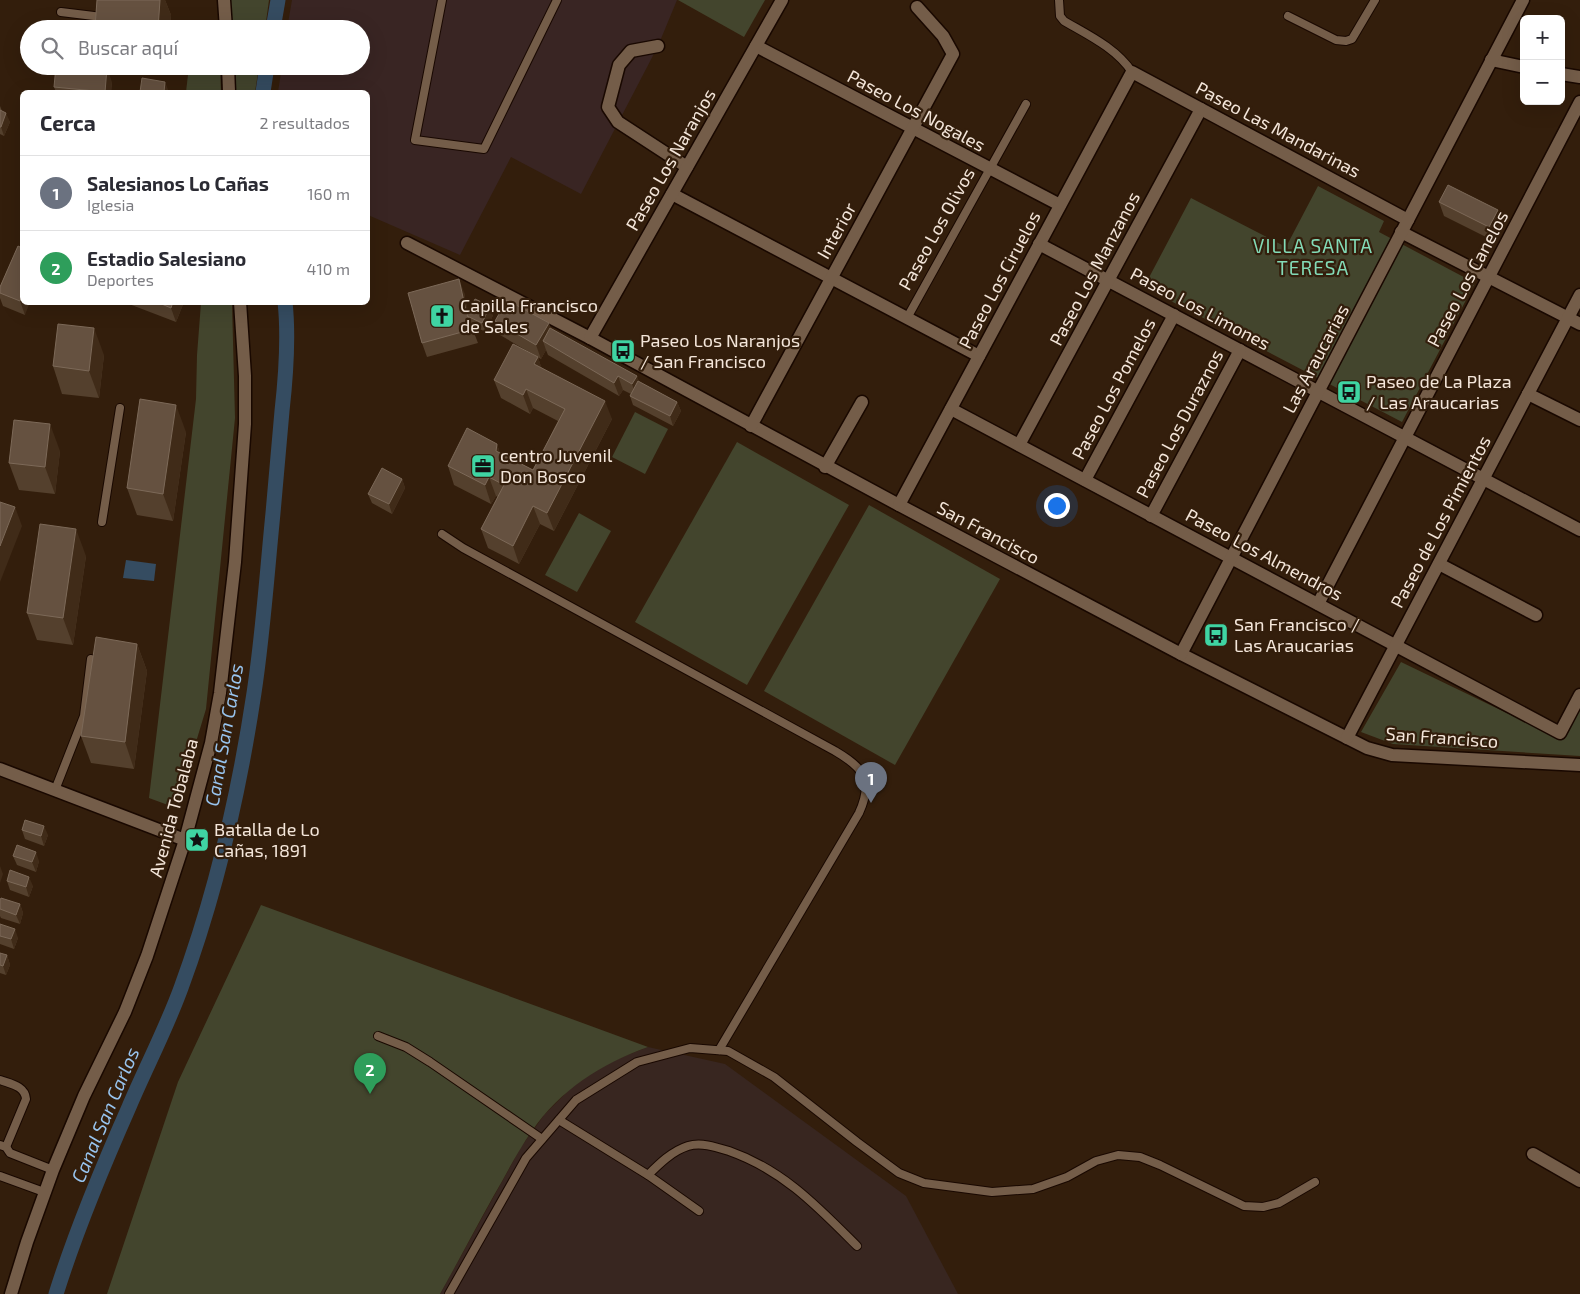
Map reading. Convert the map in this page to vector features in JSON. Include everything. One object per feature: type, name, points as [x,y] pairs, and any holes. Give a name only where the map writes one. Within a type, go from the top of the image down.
[{"type":"street","points":[[224,0],[225,20]]},
{"type":"street","name":"Paseo Los Naranjos","points":[[590,338],[782,0]]},
{"type":"street","name":"Las Araucarias","points":[[1182,654],[1523,0]]},
{"type":"street","name":"Interior","points":[[751,426],[953,54],[943,36],[918,7]]},
{"type":"street","points":[[658,46],[631,51],[619,65],[608,108],[618,122],[687,167]]},
{"type":"street","name":"Paseo Los Nogales","points":[[756,46],[1060,206]]},
{"type":"street","points":[[1491,60],[1520,65]]},
{"type":"street","name":"Paseo Las Mandarinas","points":[[1132,72],[1408,220]]},
{"type":"street","name":"Paseo Los Ciruelos","points":[[899,505],[1132,72]]},
{"type":"street","points":[[228,75],[229,90]]},
{"type":"street","points":[[1565,75],[1580,77]]},
{"type":"street","name":"Paseo Los Canelos","points":[[1318,604],[1579,106]]},
{"type":"street","name":"Paseo Los Manzanos","points":[[1019,445],[1201,109]]},
{"type":"street","points":[[672,194],[979,356]]},
{"type":"street","points":[[1401,232],[1580,324]]},
{"type":"street","name":"San Francisco","points":[[406,243],[590,338],[825,467],[1182,654],[1367,748],[1392,755],[1580,765]]},
{"type":"street","name":"Paseo Los Limones","points":[[1039,244],[1580,530]]},
{"type":"street","name":"Paseo de Los Pimientos","points":[[1347,738],[1580,295]]},
{"type":"street","name":"Avenida Tobalaba","points":[[11,1294],[44,1192],[84,1096],[112,1040],[136,984],[157,928],[185,840],[215,723],[235,562],[245,424],[245,376],[240,305]]},
{"type":"street","name":"Paseo Los Pomelos","points":[[1085,480],[1174,315]]},
{"type":"street","name":"Paseo Los Duraznos","points":[[1151,516],[1240,350]]},
{"type":"street","points":[[1528,394],[1580,420]]},
{"type":"street","points":[[825,467],[862,402]]},
{"type":"street","name":"Paseo Los Almendros","points":[[951,409],[1560,733],[1580,695]]},
{"type":"street","points":[[1439,564],[1536,615]]},
{"type":"street","points":[[0,769],[185,840]]},
{"type":"street","points":[[1533,1154],[1580,1181]]},
{"type":"lane","points":[[442,0],[415,140],[484,149],[557,0]]},
{"type":"lane","points":[[1059,0],[1060,16],[1064,21],[1107,47],[1126,63],[1132,72]]},
{"type":"lane","points":[[1288,16],[1336,40],[1346,41],[1352,39],[1374,0]]},
{"type":"lane","points":[[61,12],[102,17],[102,20]]},
{"type":"lane","name":"Paseo Los Olivos","points":[[907,318],[1026,104]]},
{"type":"lane","points":[[102,522],[120,408]]},
{"type":"lane","points":[[442,534],[463,548],[835,751],[852,761],[859,769],[867,788],[865,800],[859,813],[719,1050]]},
{"type":"lane","points":[[55,790],[84,716],[91,658]]},
{"type":"lane","points":[[378,1036],[406,1047],[430,1062],[542,1140]]},
{"type":"lane","points":[[449,1294],[526,1158],[576,1100],[637,1062],[690,1048],[728,1051],[774,1078],[900,1173],[924,1183],[992,1192],[1033,1189],[1067,1177],[1096,1161],[1118,1155],[1140,1157],[1244,1206],[1262,1207],[1279,1203],[1315,1182]]},
{"type":"lane","points":[[0,1080],[22,1088],[26,1099],[3,1146],[10,1153],[53,1170]]},
{"type":"lane","points":[[559,1120],[648,1175],[699,1210]]},
{"type":"lane","points":[[648,1175],[661,1163],[688,1146],[699,1144],[717,1147],[765,1167],[784,1180],[812,1202],[857,1246]]},
{"type":"lane","points":[[0,1176],[44,1192]]},
{"type":"shaded area","points":[[292,0],[677,0],[658,46],[581,194],[511,157],[460,255],[370,216],[370,90],[278,90],[281,75],[370,75],[370,20],[289,20]]},
{"type":"shaded area","points":[[648,1047],[725,1064],[906,1196],[958,1294],[440,1294],[521,1147],[544,1115],[572,1087],[588,1076],[607,1064]]},
{"type":"green space","points":[[230,0],[269,0],[266,20],[231,20]]},
{"type":"green space","points":[[678,0],[765,0],[744,37]]},
{"type":"green space","points":[[188,75],[220,75],[221,90],[186,90]]},
{"type":"green space","points":[[235,75],[258,75],[255,90],[236,90]]},
{"type":"green space","points":[[1318,186],[1384,221],[1379,232],[1475,283],[1402,422],[1144,287],[1191,198],[1286,247]]},
{"type":"green space","points":[[201,305],[232,305],[235,418],[206,709],[176,808],[149,798],[196,399]]},
{"type":"green space","points":[[635,412],[668,429],[645,474],[612,457]]},
{"type":"green space","points":[[737,442],[849,505],[747,685],[635,622]]},
{"type":"green space","points":[[869,505],[1000,579],[895,765],[764,691]]},
{"type":"green space","points":[[579,513],[611,531],[577,592],[545,575]]},
{"type":"green space","points":[[1401,662],[1563,740],[1580,708],[1580,756],[1393,744],[1361,732]]},
{"type":"green space","points":[[261,905],[648,1047],[598,1070],[569,1091],[543,1116],[516,1155],[440,1294],[107,1294],[178,1082]]},
{"type":"water","points":[[126,560],[156,564],[154,581],[123,578]]},
{"type":"building","points":[[97,0],[160,0],[159,20],[96,20]]},
{"type":"building","points":[[55,75],[106,75],[105,90],[54,87]]},
{"type":"building","points":[[142,78],[165,82],[164,90],[140,90]]},
{"type":"building","points":[[0,110],[6,113],[1,127],[0,127]]},
{"type":"building","points":[[1448,185],[1498,210],[1489,227],[1439,202]]},
{"type":"building","points":[[18,246],[20,247],[20,301],[0,293],[0,287]]},
{"type":"building","name":"Capilla Francisco de Sales","points":[[459,279],[466,311],[473,329],[422,343],[408,293]]},
{"type":"building","points":[[475,299],[490,306],[482,323],[467,316]]},
{"type":"building","points":[[507,300],[549,323],[536,345],[495,321]]},
{"type":"building","points":[[58,324],[94,328],[89,371],[53,366]]},
{"type":"building","points":[[550,328],[637,376],[632,384],[618,376],[614,383],[543,341]]},
{"type":"building","points":[[513,344],[538,357],[534,364],[605,401],[547,513],[533,506],[513,546],[481,529],[504,485],[489,477],[485,485],[448,466],[467,428],[497,444],[496,451],[533,470],[565,409],[526,389],[523,395],[494,380]]},
{"type":"building","points":[[638,381],[677,402],[670,416],[630,396]]},
{"type":"building","points":[[140,399],[176,405],[163,494],[127,488]]},
{"type":"building","points":[[14,420],[50,424],[45,467],[9,463]]},
{"type":"building","points":[[382,468],[402,479],[389,504],[368,494]]},
{"type":"building","points":[[0,502],[15,507],[0,546]]},
{"type":"building","points":[[40,524],[76,529],[63,618],[27,613]]},
{"type":"building","points":[[96,637],[137,644],[125,742],[81,736]]},
{"type":"building","points":[[25,820],[44,826],[41,836],[22,830]]},
{"type":"building","points":[[17,845],[36,852],[32,862],[13,856]]},
{"type":"building","points":[[10,870],[29,877],[26,887],[7,881]]},
{"type":"building","points":[[1,898],[20,904],[16,915],[0,909]]},
{"type":"building","points":[[0,924],[15,929],[11,939],[0,936]]},
{"type":"building","points":[[0,953],[7,955],[3,966],[0,965]]},
{"type":"waterway","name":"Canal San Carlos","points":[[275,20],[278,0]]},
{"type":"waterway","name":"Canal San Carlos","points":[[263,90],[266,75]]},
{"type":"waterway","name":"Canal San Carlos","points":[[56,1294],[99,1176],[181,988],[216,879],[234,805],[254,693],[265,603],[286,370],[285,305]]},
{"type":"place","name":"Capilla Francisco de Sales","points":[[442,316]]},
{"type":"place","name":"Paseo Los Naranjos / San Francisco","points":[[623,351]]},
{"type":"place","name":"Paseo de La Plaza / Las Araucarias","points":[[1349,392]]},
{"type":"place","name":"centro Juvenil Don Bosco","points":[[483,466]]},
{"type":"place","name":"San Francisco / Las Araucarias","points":[[1216,635]]},
{"type":"place","name":"Salesianos Lo Cañas","points":[[871,803]]},
{"type":"place","name":"Batalla de Lo Cañas, 1891","points":[[197,840]]},
{"type":"place","name":"Estadio Salesiano","points":[[370,1094]]},
{"type":"district","name":"VILLA SANTA TERESA","points":[[1313,257]]}]
